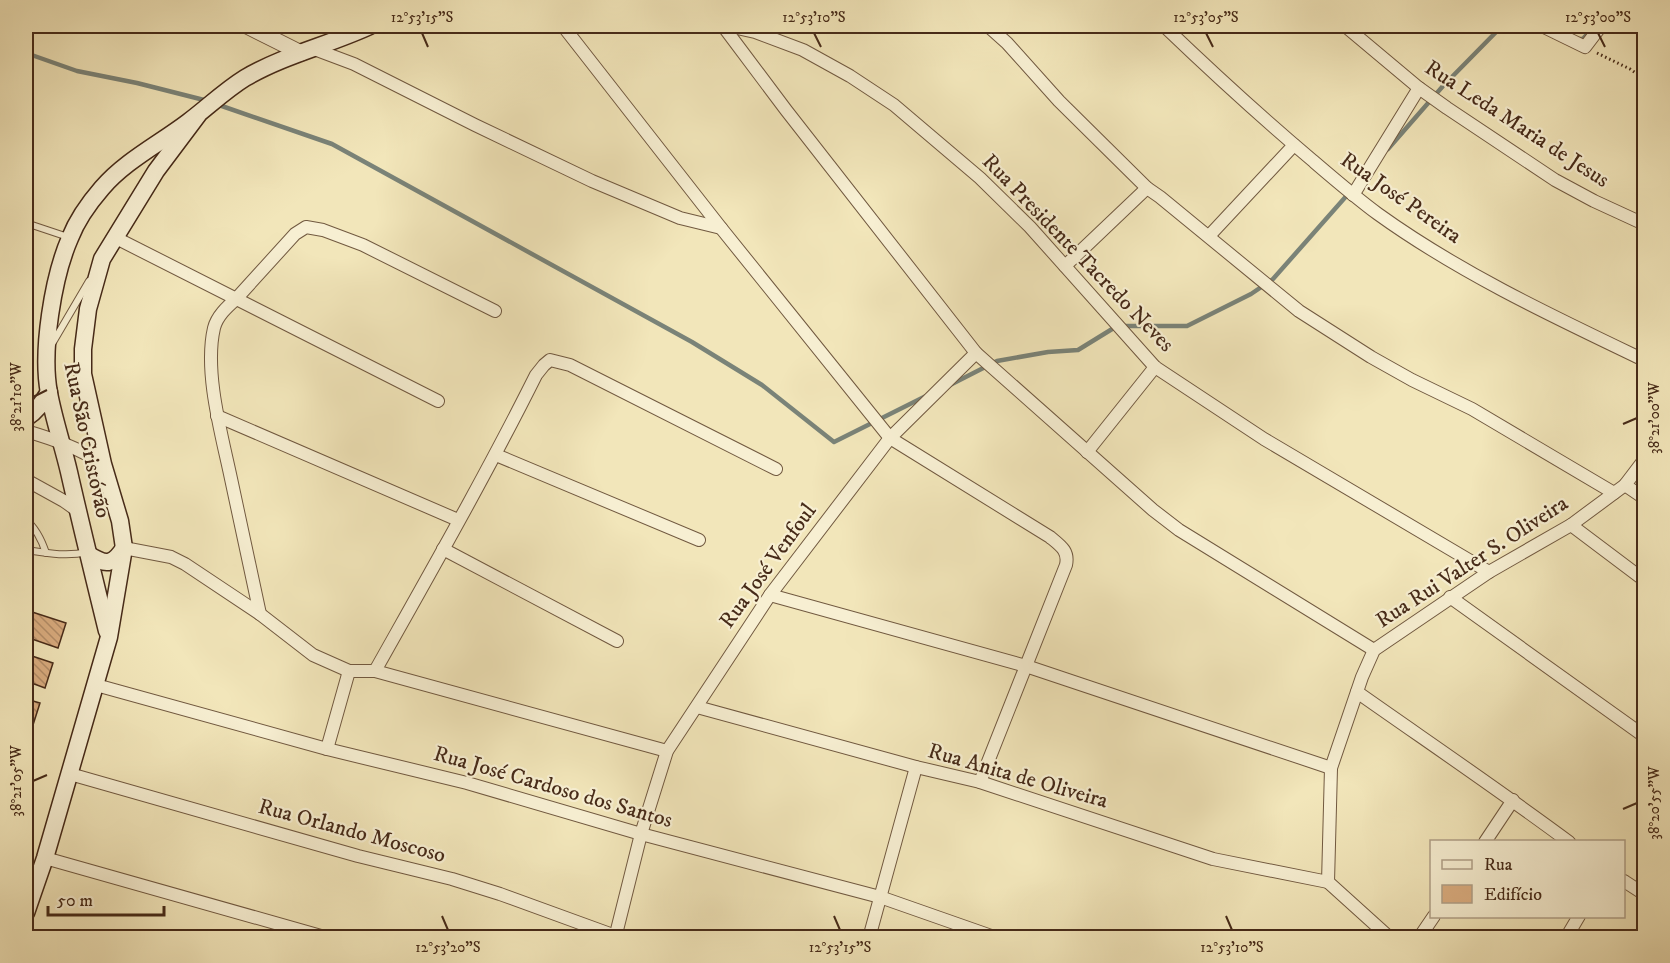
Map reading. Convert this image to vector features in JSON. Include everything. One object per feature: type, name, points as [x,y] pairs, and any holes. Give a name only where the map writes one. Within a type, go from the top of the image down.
[{"type":"main road","points":[[198,115],[227,90],[244,79],[370,26]]},
{"type":"main road","name":"Rua São Cristóvão","points":[[109,637],[49,392],[46,354],[59,269],[80,217],[100,190],[141,154],[198,115]]},
{"type":"main road","name":"Rua São Cristóvão","points":[[26,913],[45,858],[109,637],[124,548],[120,521],[103,464],[84,374],[83,349],[88,309],[102,260],[156,171],[198,115]]},
{"type":"main road","points":[[141,154],[153,157],[157,163],[156,171]]},
{"type":"main road","points":[[26,418],[42,404],[49,392]]},
{"type":"main road","points":[[88,553],[98,561],[110,562],[115,560],[124,548]]},
{"type":"street","points":[[247,26],[307,51],[354,64],[474,125],[592,181],[680,218],[721,228]]},
{"type":"street","points":[[563,26],[721,228],[890,438],[1050,537],[1066,551],[1068,558],[1066,565],[980,782]]},
{"type":"street","points":[[723,26],[976,353],[1153,510],[1179,530],[1374,650]]},
{"type":"street","name":"Rua Presidente Tacredo Neves","points":[[728,26],[755,32],[803,50],[850,76],[894,105],[980,178],[1030,227],[1155,366],[1264,439],[1489,572]]},
{"type":"street","points":[[988,26],[1007,43],[1059,101],[1147,188],[1160,196],[1299,311],[1412,380],[1472,409],[1620,489],[1644,498]]},
{"type":"street","name":"Rua José Pereira","points":[[1164,26],[1257,114],[1379,215],[1472,272],[1560,320],[1644,360]]},
{"type":"street","name":"Rua Leda Maria de Jesus","points":[[1345,26],[1419,88],[1555,180],[1644,225]]},
{"type":"street","points":[[1542,26],[1585,47],[1601,26]]},
{"type":"street","points":[[1353,195],[1419,88]]},
{"type":"street","points":[[1209,236],[1294,145]]},
{"type":"street","points":[[1065,266],[1147,188]]},
{"type":"street","points":[[260,614],[217,416],[213,380],[214,327],[227,307],[295,234],[306,227],[323,230],[363,245],[495,311]]},
{"type":"street","points":[[116,237],[438,401]]},
{"type":"street","name":"Rua José Venfoul","points":[[618,937],[641,834],[667,751],[770,595],[890,438],[976,353]]},
{"type":"street","points":[[375,671],[496,455],[536,375],[550,360],[570,365],[776,469]]},
{"type":"street","points":[[1087,452],[1155,366]]},
{"type":"street","points":[[217,416],[458,520]]},
{"type":"street","points":[[26,431],[62,442],[103,464]]},
{"type":"street","points":[[496,455],[699,540]]},
{"type":"street","name":"Rua Rui Valter S. Oliveira","points":[[1328,882],[1331,768],[1374,650],[1489,572],[1571,525],[1620,489],[1644,460]]},
{"type":"street","points":[[26,480],[78,511]]},
{"type":"street","points":[[1571,525],[1644,580]]},
{"type":"street","points":[[124,548],[171,557],[260,614],[313,655],[349,671],[375,671],[667,751]]},
{"type":"street","points":[[443,549],[617,641]]},
{"type":"street","points":[[770,595],[1026,666],[1331,768]]},
{"type":"street","points":[[1450,597],[1644,736]]},
{"type":"street","points":[[327,749],[349,671]]},
{"type":"street","name":"Rua José Cardoso dos Santos","points":[[96,685],[327,749],[467,783],[641,834],[880,897],[997,938]]},
{"type":"street","points":[[1357,692],[1513,800],[1566,840]]},
{"type":"street","name":"Rua Anita de Oliveira","points":[[697,707],[916,767],[980,782],[1213,859],[1328,882]]},
{"type":"street","points":[[869,938],[916,767]]},
{"type":"street","name":"Rua Orlando Moscoso","points":[[70,774],[347,853],[452,879],[618,937]]},
{"type":"street","points":[[1486,840],[1513,800]]},
{"type":"street","points":[[45,858],[328,938]]},
{"type":"street","points":[[1328,882],[1390,938]]},
{"type":"street","points":[[1625,882],[1644,894]]},
{"type":"street","points":[[1419,938],[1433,918]]},
{"type":"street","points":[[1566,938],[1578,918]]},
{"type":"lane","points":[[26,223],[70,237]]},
{"type":"lane","points":[[46,354],[102,260]]},
{"type":"lane","points":[[26,520],[37,533],[46,553]]},
{"type":"lane","points":[[26,550],[75,555],[88,553]]},
{"type":"path","points":[[1585,47],[1630,69],[1644,79]]},
{"type":"building","points":[[26,610],[66,623],[58,648],[26,637]]},
{"type":"building","points":[[26,654],[53,663],[45,688],[26,681]]},
{"type":"building","points":[[26,699],[40,703],[32,728],[26,726]]},
{"type":"waterway","points":[[1388,149],[1443,86],[1502,26]]},
{"type":"waterway","points":[[1579,39],[1583,39],[1594,26]]},
{"type":"waterway","points":[[26,53],[77,71],[208,101]]},
{"type":"waterway","points":[[216,104],[332,144],[692,342],[762,385],[834,442],[926,396]]},
{"type":"waterway","points":[[950,385],[997,361],[1048,352],[1078,350],[1117,326],[1187,326],[1251,294],[1273,279],[1349,193]]}]
